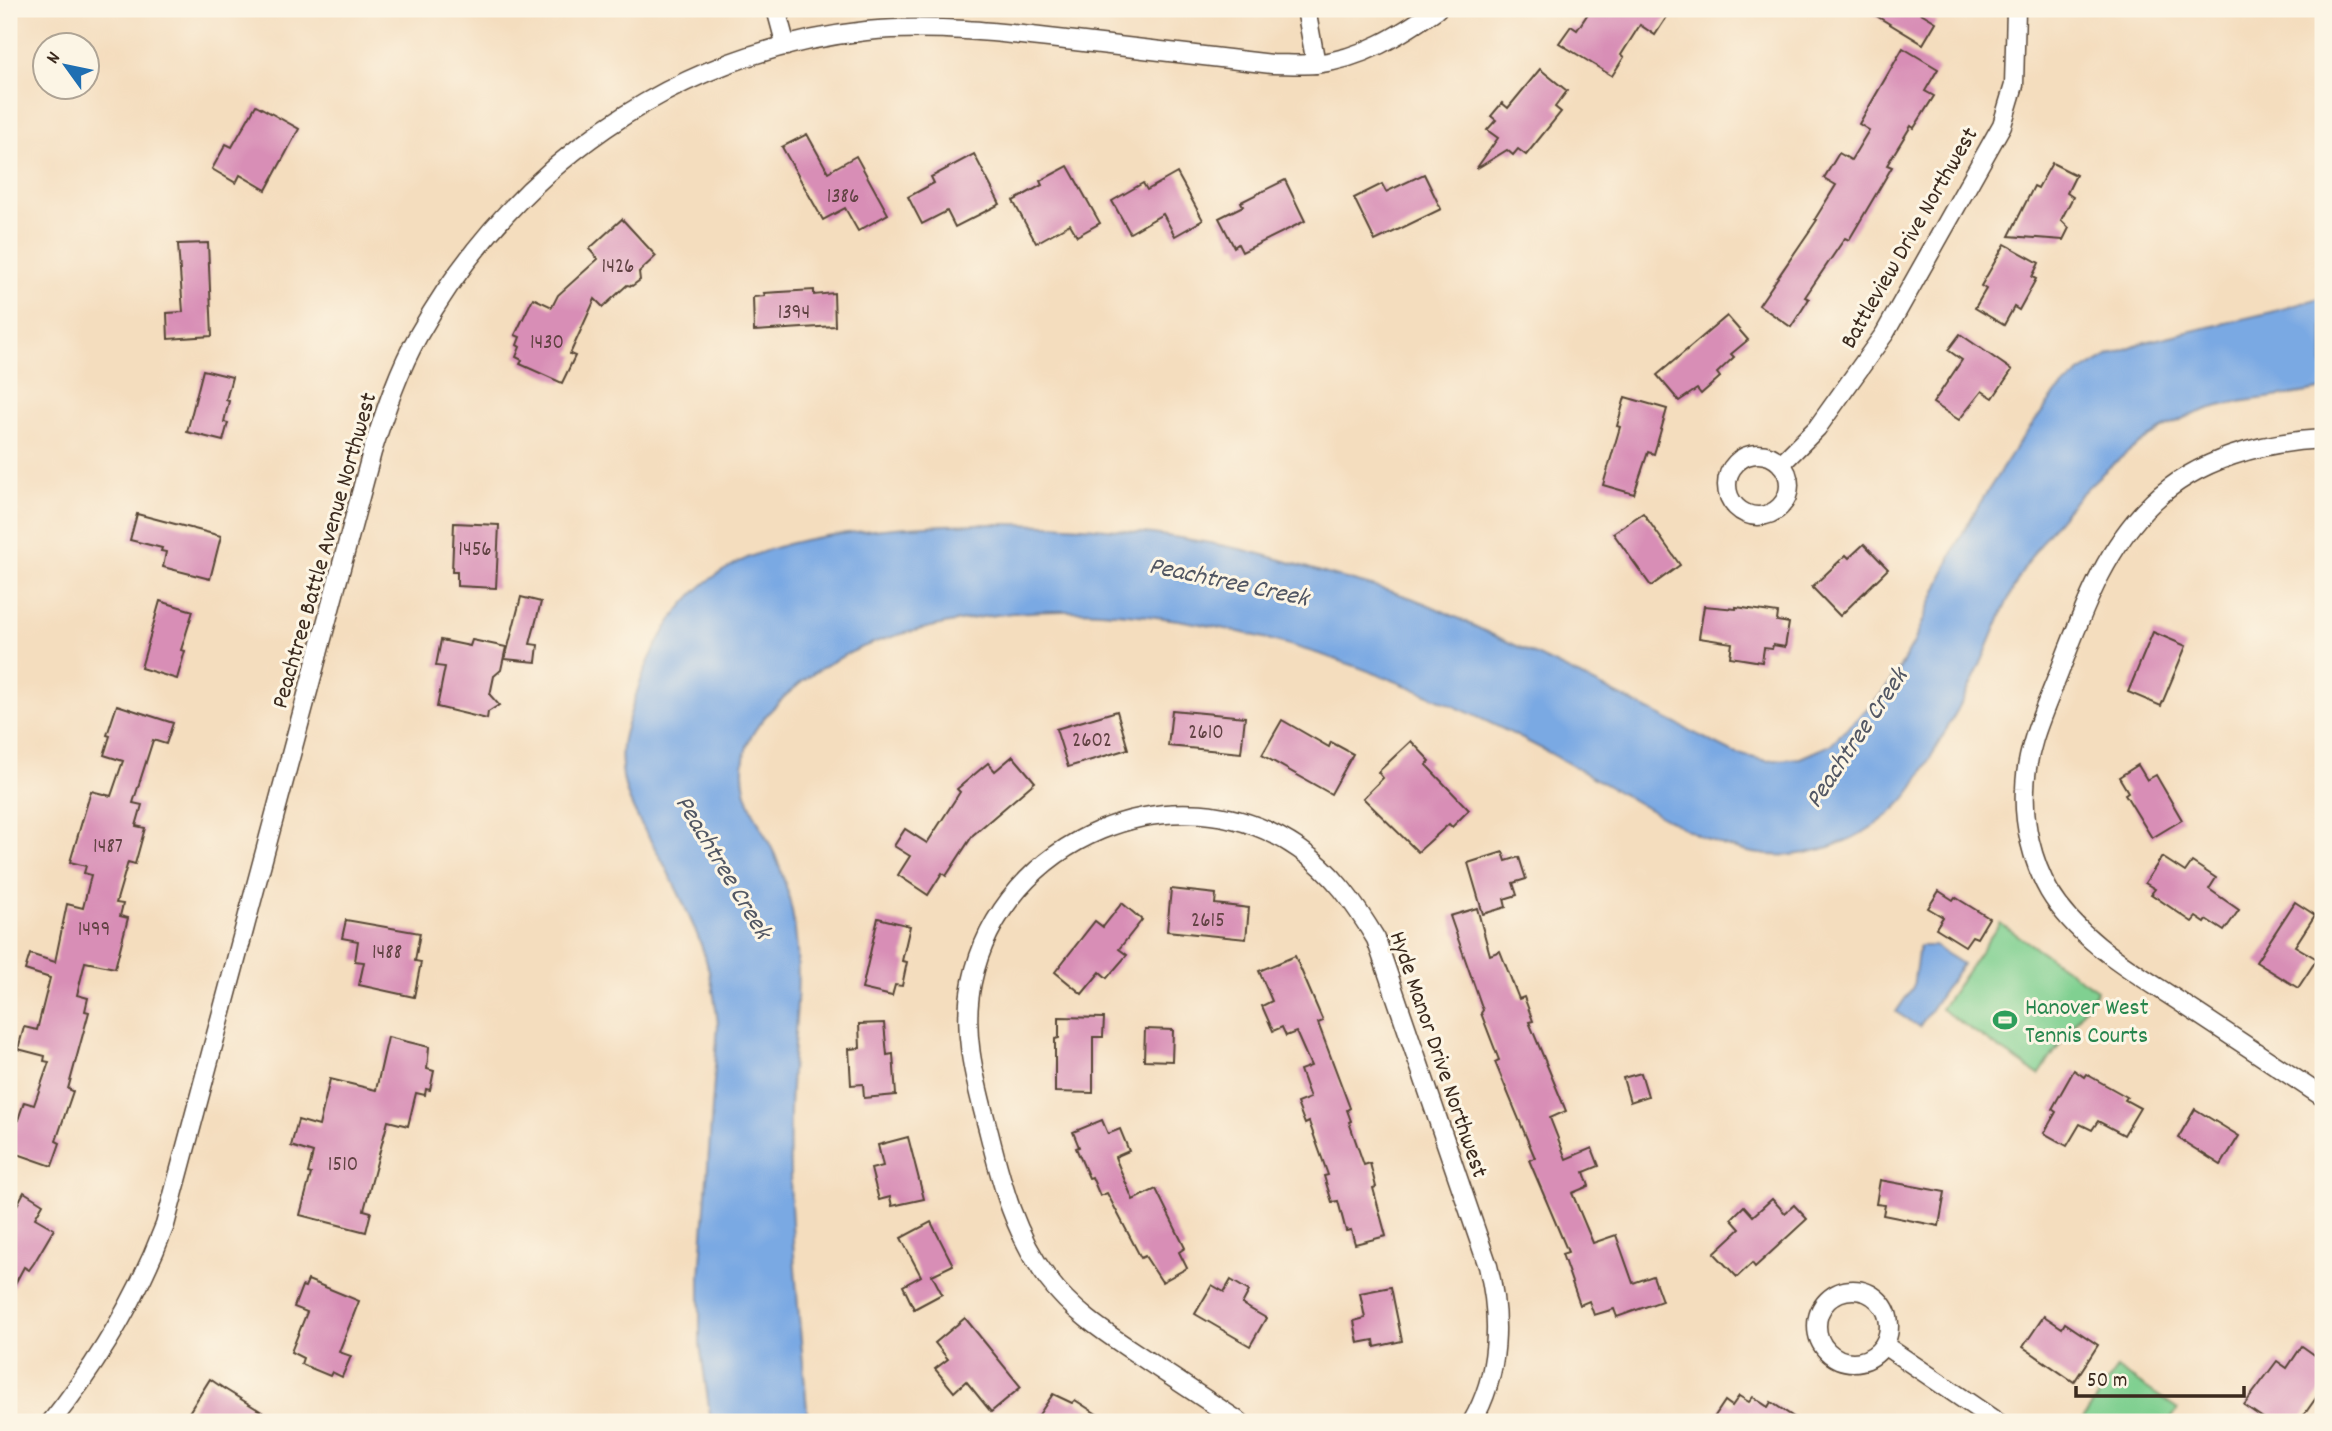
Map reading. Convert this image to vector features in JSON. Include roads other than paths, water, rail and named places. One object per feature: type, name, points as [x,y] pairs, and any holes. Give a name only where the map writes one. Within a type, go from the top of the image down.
[{"type":"street","points":[[776,9],[786,46]]},
{"type":"street","points":[[1306,9],[1316,64]]},
{"type":"street","name":"Peachtree Battle Avenue Northwest","points":[[51,1422],[78,1389],[121,1319],[152,1260],[165,1225],[372,452],[392,392],[418,337],[448,285],[486,234],[529,189],[574,150],[622,116],[674,87],[729,64],[786,46],[866,31],[950,28],[1272,64],[1316,64],[1360,54],[1401,34],[1437,9]]},
{"type":"street","name":"Battleview Drive Northwest","points":[[1781,464],[1817,428],[1885,333],[2002,125],[2014,85],[2016,9]]},
{"type":"street","points":[[2323,439],[2253,449],[2199,470],[2175,484],[2153,502],[2121,537],[2095,582],[2034,737],[2027,765],[2025,791],[2026,823],[2035,861],[2049,891],[2072,923],[2107,953],[2323,1097]]},
{"type":"street","name":"Hyde Manor Drive Northwest","points":[[1240,1422],[1094,1325],[1049,1279],[1031,1252],[1003,1189],[971,1066],[968,1026],[972,982],[989,933],[1017,890],[1054,854],[1096,830],[1138,817],[1179,813],[1219,816],[1258,827],[1298,848],[1329,873],[1356,904],[1376,939],[1488,1266],[1495,1294],[1497,1318],[1493,1367],[1479,1410],[1472,1422]]},
{"type":"street","points":[[1859,1290],[1871,1294],[1886,1310],[1889,1331],[1884,1345],[1865,1360],[1839,1360],[1824,1348],[1819,1338],[1817,1327],[1821,1309],[1829,1299],[1844,1291],[1859,1290]]},
{"type":"street","points":[[1884,1345],[1997,1422]]},
{"type":"water","name":"Peachtree Creek","points":[[2323,297],[2323,389],[2233,403],[2196,413],[2149,437],[2106,470],[2076,500],[2036,549],[2009,597],[1971,684],[1914,787],[1904,800],[1867,830],[1837,844],[1806,853],[1764,855],[1704,838],[1546,751],[1421,691],[1288,644],[1220,628],[1152,616],[1082,611],[1013,613],[898,635],[848,653],[818,670],[789,692],[755,729],[743,762],[743,777],[749,803],[782,873],[795,930],[798,975],[790,1112],[790,1189],[808,1422],[711,1422],[700,1344],[700,1277],[718,1024],[703,949],[670,875],[628,796],[622,764],[622,745],[636,694],[662,634],[688,600],[721,572],[761,552],[805,540],[850,532],[938,525],[1068,526],[1155,534],[1197,541],[1263,555],[1414,599],[1554,663],[1734,753],[1767,761],[1800,758],[1830,745],[1878,698],[1898,671],[1914,642],[1956,545],[2016,447],[2056,393],[2081,372],[2110,355],[2141,343]]},
{"type":"water","points":[[1919,946],[1934,946],[1962,964],[1919,1027],[1896,1012],[1913,987]]},
{"type":"place","name":"Hanover West Tennis Courts","points":[[2005,1020]]}]
